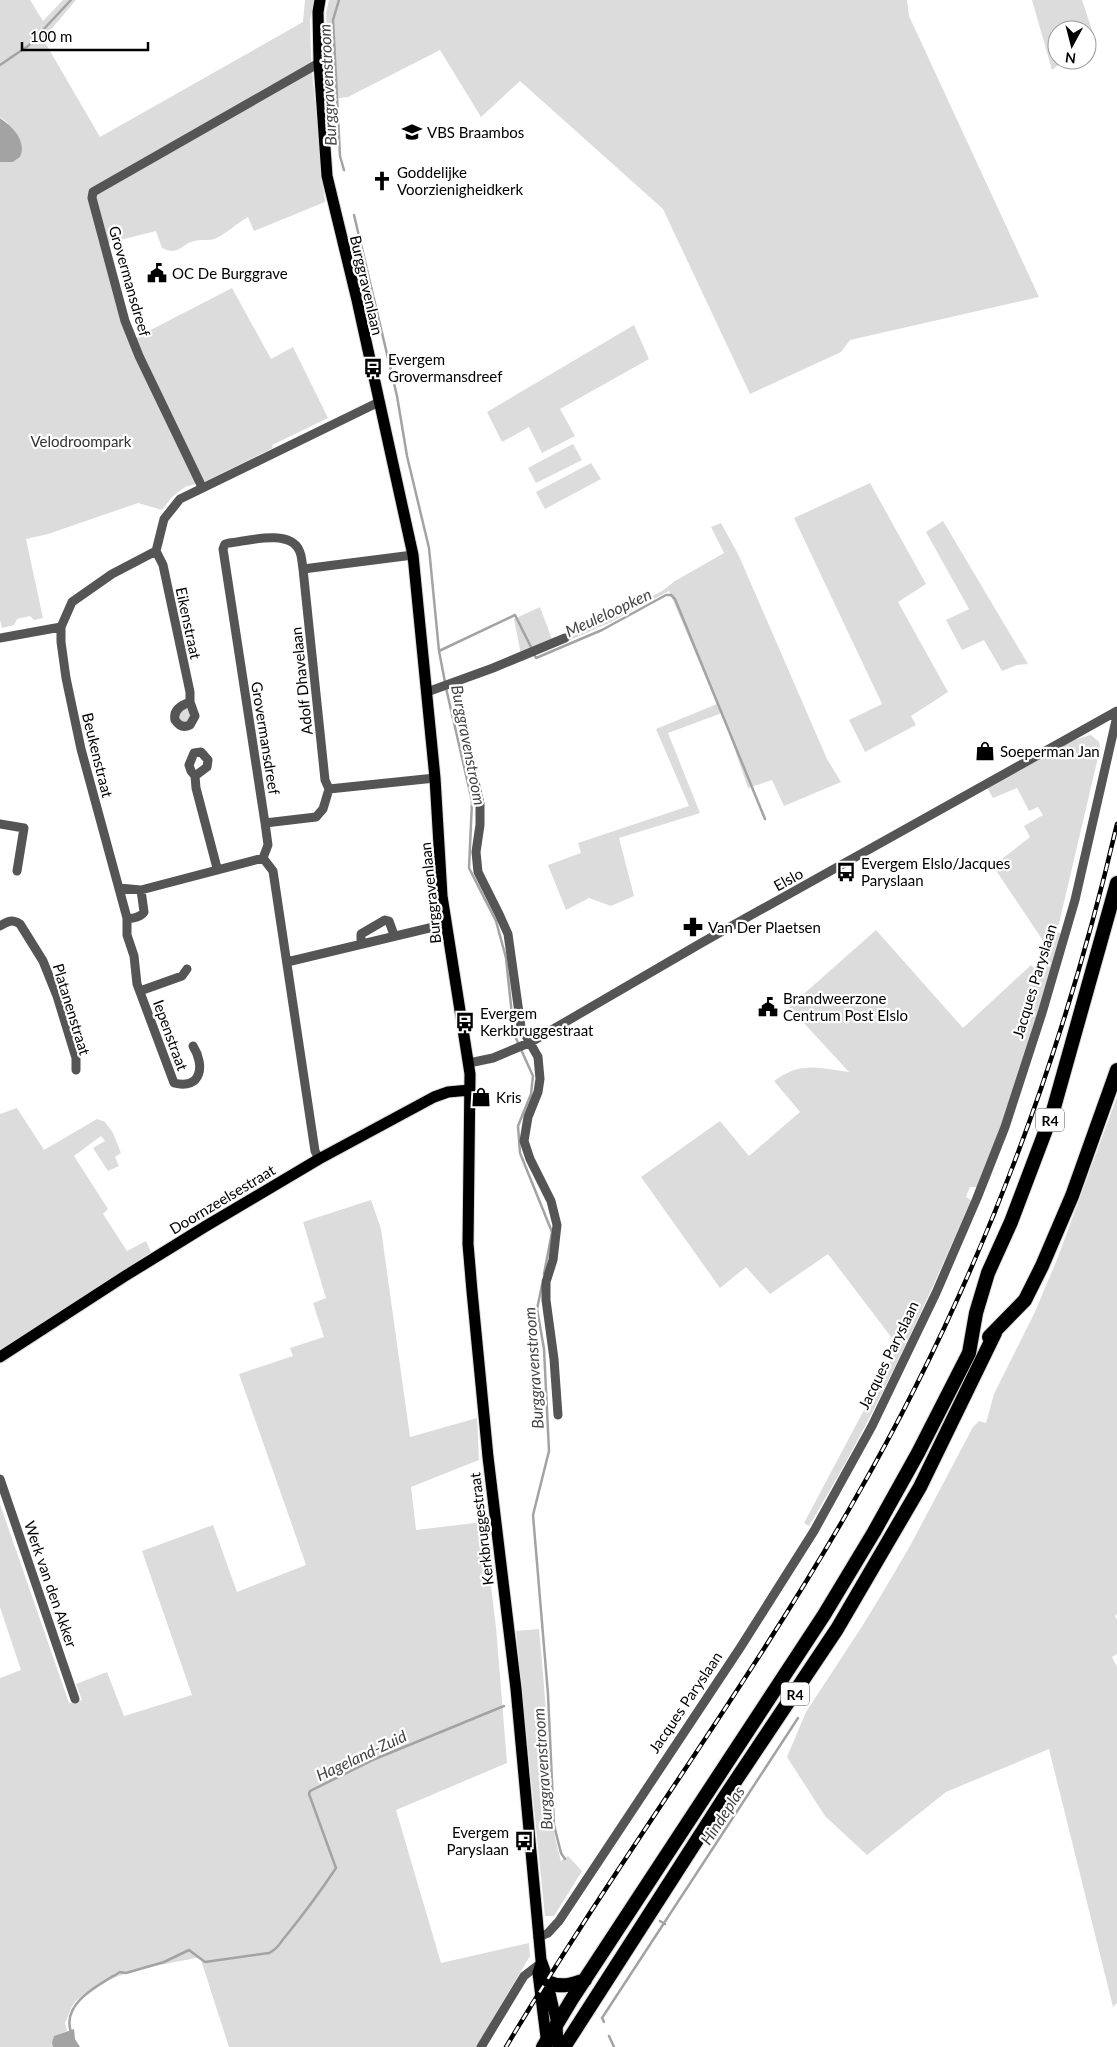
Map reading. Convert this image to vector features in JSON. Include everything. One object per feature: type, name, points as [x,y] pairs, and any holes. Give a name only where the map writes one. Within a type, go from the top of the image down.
[{"type":"highway","name":"R4","points":[[549,2045],[557,2024],[585,1980],[824,1615],[874,1532],[918,1453],[968,1353],[976,1313],[988,1273],[1015,1213],[1053,1111],[1117,883]]},
{"type":"highway","name":"R4","points":[[968,1353],[995,1333],[1025,1300],[1072,1196],[1117,1070]]},
{"type":"highway","name":"R4","points":[[564,2047],[724,1798],[837,1629],[920,1487],[995,1333]]},
{"type":"highway","points":[[547,1982],[568,1986],[585,1980]]},
{"type":"main road","name":"Burggravenlaan","points":[[320,0],[318,12],[319,63],[327,176],[414,555],[435,778],[442,896],[469,1063],[470,1090]]},
{"type":"main road","name":"Doornzeelsestraat","points":[[0,1357],[148,1261],[319,1160],[434,1097],[459,1090],[470,1090]]},
{"type":"main road","name":"Kerkbruggestraat","points":[[470,1090],[468,1244],[472,1291],[488,1457],[516,1689],[541,1963],[557,2024]]},
{"type":"main road","name":"Kerkbruggestraat","points":[[541,1963],[538,1973],[549,2045]]},
{"type":"street","name":"Grovermansdreef","points":[[202,487],[139,356],[124,318],[92,198],[93,192],[319,63]]},
{"type":"street","points":[[156,551],[161,529],[169,510],[180,499],[379,402]]},
{"type":"street","name":"Adolf Dhavelaan","points":[[255,540],[281,537],[292,541],[300,550],[325,780],[329,789]]},
{"type":"street","name":"Grovermansdreef","points":[[255,540],[229,543],[225,544],[223,548],[268,845],[264,858]]},
{"type":"street","name":"Beukenstraat","points":[[140,991],[135,975],[134,956],[127,935],[127,918],[81,749],[66,678],[61,627],[72,602],[112,574],[156,551]]},
{"type":"street","name":"Eikenstraat","points":[[156,551],[163,565],[190,692],[190,702]]},
{"type":"street","points":[[303,569],[414,555]]},
{"type":"street","points":[[0,638],[61,627]]},
{"type":"street","points":[[427,692],[566,638]]},
{"type":"street","points":[[456,698],[480,804],[480,825],[476,852],[478,872],[508,934],[518,1014],[522,1031],[538,1057],[540,1079],[538,1092],[528,1117],[524,1141],[530,1159],[551,1201],[557,1225],[553,1260],[546,1282],[546,1300],[554,1359],[558,1416]]},
{"type":"street","name":"Elslo","points":[[469,1063],[484,1061],[529,1043],[703,942],[1117,710]]},
{"type":"street","name":"Jacques Paryslaan","points":[[538,1937],[548,1933],[558,1921],[740,1648],[814,1531],[872,1426],[903,1363],[977,1198],[1019,1087],[1075,900],[1117,716]]},
{"type":"street","points":[[195,776],[196,788],[217,868]]},
{"type":"street","points":[[265,824],[316,817],[323,809],[329,789],[435,778]]},
{"type":"street","points":[[0,824],[24,828],[17,871]]},
{"type":"street","points":[[118,888],[141,890],[217,868],[264,858],[273,871],[315,1151],[319,1160]]},
{"type":"street","points":[[127,918],[144,912],[141,890]]},
{"type":"street","name":"Platanenstraat","points":[[0,926],[14,920],[20,924],[43,961],[57,996],[76,1058],[76,1070]]},
{"type":"street","points":[[361,943],[361,934],[385,920],[389,921],[394,935]]},
{"type":"street","points":[[287,962],[446,924]]},
{"type":"street","name":"Iepenstraat","points":[[188,969],[182,976],[140,991],[174,1082],[188,1083],[196,1080],[199,1075],[201,1067],[199,1055],[193,1046]]},
{"type":"street","name":"Werk van den Akker","points":[[0,1479],[76,1698]]},
{"type":"street","points":[[481,2047],[524,1976],[541,1963]]},
{"type":"green space","name":"Velodroompark","points":[[0,0],[30,0],[43,21],[63,0],[76,0],[43,39],[100,137],[303,22],[305,0],[314,0],[310,20],[311,61],[325,202],[254,231],[248,217],[212,240],[194,241],[172,251],[162,248],[156,231],[108,243],[128,320],[135,338],[232,288],[271,359],[293,347],[328,418],[272,445],[273,448],[206,481],[185,487],[172,497],[162,510],[138,503],[48,534],[26,539],[43,618],[34,620],[30,616],[17,619],[14,625],[2,628],[0,620],[0,162],[13,162],[20,157],[8,123],[0,117]]},
{"type":"green space","points":[[329,0],[907,0],[909,16],[1039,297],[850,340],[841,352],[750,394],[663,209],[520,81],[481,117],[440,50],[348,97],[330,99],[326,13]]},
{"type":"green space","points":[[1032,0],[1082,0],[1089,20],[1047,20],[1047,52]]},
{"type":"green space","points":[[634,325],[649,359],[560,409],[575,436],[542,453],[529,427],[502,442],[487,412]]},
{"type":"green space","points":[[573,444],[582,460],[536,483],[528,468]]},
{"type":"green space","points":[[591,463],[601,479],[545,509],[536,492]]},
{"type":"green space","points":[[870,483],[926,584],[898,602],[948,692],[911,716],[916,725],[865,752],[849,720],[882,704],[794,518]]},
{"type":"green space","points":[[943,521],[1028,664],[1017,665],[1002,671],[984,640],[962,650],[946,620],[969,609],[926,532]]},
{"type":"green space","points":[[721,523],[739,556],[827,759],[841,782],[784,806],[772,780],[748,788],[722,713],[668,733],[700,813],[619,838],[634,896],[611,906],[589,898],[566,910],[548,865],[581,853],[578,843],[689,806],[656,729],[717,704],[669,591],[611,622],[523,661],[523,659],[662,591],[675,581],[724,553],[711,527]]},
{"type":"green space","points":[[540,607],[553,642],[521,655],[514,619]]},
{"type":"green space","points":[[188,707],[191,715],[189,721],[184,723],[179,720],[178,714]]},
{"type":"green space","points":[[1091,735],[1099,742],[1100,749],[1057,932],[1063,934],[1002,1125],[978,1187],[970,1187],[966,1197],[971,1200],[896,1366],[854,1447],[809,1526],[804,1523],[898,1346],[828,1254],[770,1294],[746,1267],[720,1288],[641,1177],[720,1121],[749,1156],[800,1112],[774,1081],[801,1068],[849,1072],[789,1007],[876,930],[963,1028],[1031,965],[1041,976],[1050,951],[993,866],[1030,837],[1024,826],[1043,815],[1038,807],[1029,811],[1017,788],[993,798],[987,787],[1051,750]]},
{"type":"green space","points":[[1117,1097],[1117,1614],[1115,1616],[1117,1620],[1117,1654],[1112,1657],[1117,1667],[1117,2003],[1113,2007],[1049,1749],[946,1792],[867,1855],[825,1816],[787,1757],[806,1712],[861,1628],[910,1546],[973,1427],[979,1421],[986,1423],[994,1394],[1034,1314],[1058,1257]]},
{"type":"green space","points":[[17,1108],[44,1150],[97,1119],[105,1122],[113,1133],[121,1153],[115,1157],[119,1166],[108,1171],[93,1148],[105,1141],[101,1136],[74,1156],[108,1209],[103,1214],[127,1251],[146,1241],[151,1252],[0,1351],[0,1114]]},
{"type":"green space","points":[[371,1200],[381,1229],[410,1437],[477,1418],[479,1460],[411,1487],[416,1530],[483,1522],[496,1627],[507,1763],[396,1810],[441,1963],[529,1943],[530,1956],[476,2047],[229,2047],[200,1957],[135,1971],[104,1982],[90,1990],[73,2005],[65,2023],[67,2031],[57,2035],[52,2043],[53,2047],[0,2047],[0,1678],[21,1670],[0,1607],[0,1504],[69,1703],[82,1700],[76,1684],[107,1672],[124,1716],[192,1695],[142,1551],[213,1525],[237,1592],[306,1565],[239,1374],[293,1356],[290,1348],[324,1337],[313,1303],[326,1298],[303,1222]]},
{"type":"green space","points":[[539,1629],[550,1795],[557,1845],[561,1861],[568,1856],[582,1871],[554,1916],[545,1916],[516,1631]]},
{"type":"shaded area","points":[[0,118],[14,130],[22,145],[20,157],[13,162],[0,162]]},
{"type":"shaded area","points":[[74,2029],[75,2039],[80,2047],[53,2047],[54,2036]]},
{"type":"waterway","points":[[0,65],[28,46],[71,0]]},
{"type":"waterway","name":"Burggravenstroom","points":[[339,0],[333,20],[340,156],[344,170]]},
{"type":"waterway","name":"Burggravenstroom","points":[[354,215],[397,396],[407,456],[429,548],[439,651],[445,682]]},
{"type":"waterway","name":"Meuleloopken","points":[[534,654],[536,658],[602,630],[666,595],[671,595],[675,599],[765,819]]},
{"type":"waterway","name":"Meuleloopken","points":[[439,651],[515,615],[532,649]]},
{"type":"waterway","name":"Burggravenstroom","points":[[446,688],[472,801],[469,868],[496,921],[506,958],[514,1034],[533,1076],[531,1094],[518,1126],[520,1153],[552,1232],[544,1274]]},
{"type":"waterway","name":"Burggravenstroom","points":[[542,1285],[537,1309],[544,1349],[549,1451],[533,1515],[548,1694],[554,1825],[561,1853],[565,1859]]},
{"type":"waterway","name":"Hageland-Zuid","points":[[71,2032],[69,2022],[71,2012],[77,2004],[93,1989],[120,1972],[126,1973],[164,1962],[189,1950],[205,1962],[269,1953],[274,1950],[305,1912],[336,1868],[309,1794],[310,1791],[375,1759],[504,1706]]},
{"type":"waterway","name":"Hindeplas","points":[[604,2022],[602,2018],[798,1718]]},
{"type":"waterway","name":"Burggravenstroom","points":[[660,1921],[665,1924]]},
{"type":"waterway","name":"Burggravenstroom","points":[[609,2036],[614,2047]]},
{"type":"railway","points":[[506,2047],[592,1909],[771,1638],[855,1499],[899,1419],[977,1255],[1011,1171],[1042,1086],[1070,1000],[1117,824]]},
{"type":"place","name":"VBS Braambos","points":[[412,132]]},
{"type":"place","name":"Goddelijke Voorzienigheidkerk","points":[[382,181]]},
{"type":"place","name":"OC De Burggrave","points":[[157,273]]},
{"type":"place","name":"Evergem Grovermansdreef","points":[[373,368]]},
{"type":"place","name":"Soeperman Jan","points":[[985,751]]},
{"type":"place","name":"Evergem Elslo/Jacques Paryslaan","points":[[846,872]]},
{"type":"place","name":"Van Der Plaetsen","points":[[693,927]]},
{"type":"place","name":"Brandweerzone Centrum Post Elslo","points":[[768,1007]]},
{"type":"place","name":"Evergem Kerkbruggestraat","points":[[465,1022]]},
{"type":"place","name":"Kris","points":[[481,1097]]},
{"type":"place","name":"Evergem Paryslaan","points":[[524,1841]]}]
